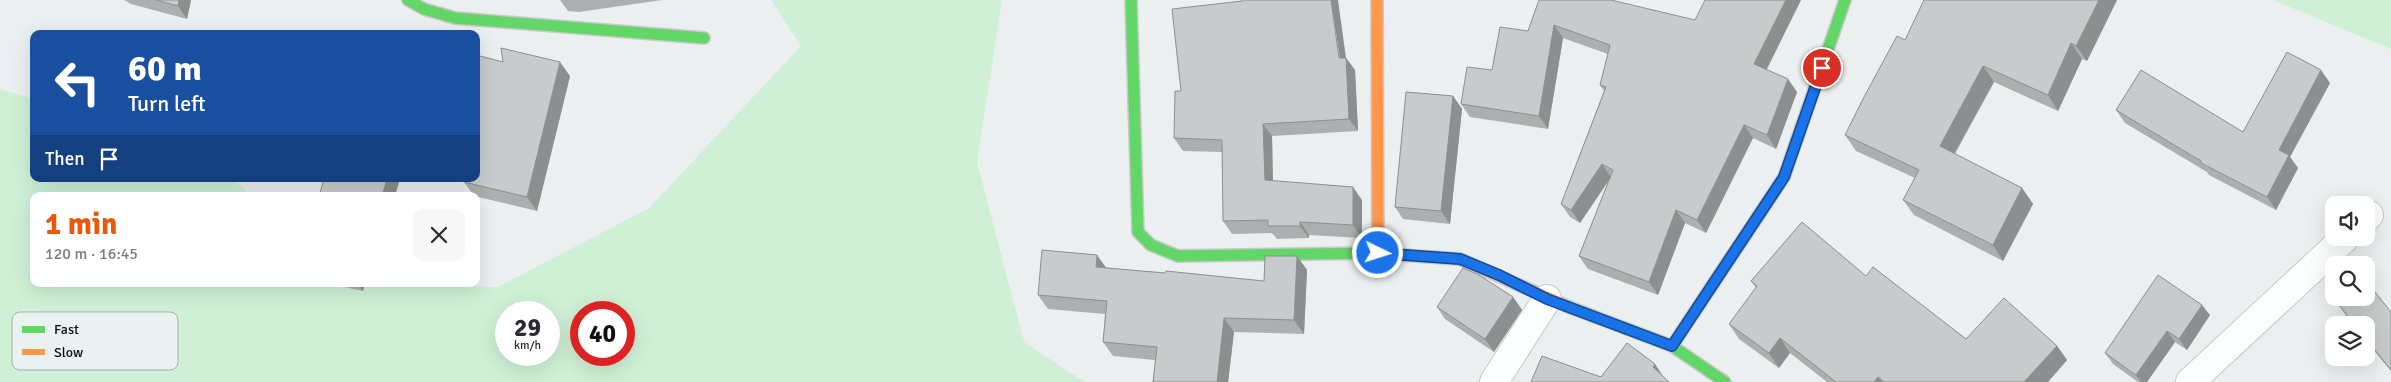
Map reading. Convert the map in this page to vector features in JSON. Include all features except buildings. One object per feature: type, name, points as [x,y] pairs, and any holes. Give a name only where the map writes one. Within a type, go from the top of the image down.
[{"type":"street","points":[[408,0],[424,9],[455,18],[704,38]]},
{"type":"street","points":[[1131,0],[1138,232],[1151,245],[1178,256],[1378,253],[1460,259],[1499,275],[1547,299],[1672,346],[1725,382]]},
{"type":"street","points":[[1377,0],[1378,253]]},
{"type":"street","points":[[1672,346],[1784,177],[1845,0]]},
{"type":"street","points":[[2190,382],[2336,246]]},
{"type":"street","points":[[1494,382],[1547,299]]},
{"type":"green space","points":[[771,0],[1002,0],[977,162],[1024,342],[1085,382],[0,382],[0,89],[30,98],[30,182],[237,182],[247,192],[30,192],[30,287],[498,287],[649,208],[801,46]]},
{"type":"green space","points":[[2273,0],[2391,0],[2391,49]]},
{"type":"traffic: fast","points":[[408,0],[424,9],[455,18],[704,38]]},
{"type":"traffic: fast","points":[[1131,0],[1138,232],[1151,245],[1178,256],[1378,253],[1401,255]]},
{"type":"traffic: fast","points":[[1672,346],[1784,177],[1845,0]]},
{"type":"traffic: fast","points":[[1569,307],[1672,346],[1725,382]]},
{"type":"traffic: slow","points":[[1377,0],[1378,253]]},
{"type":"traffic: slow","points":[[1401,255],[1460,259],[1569,307]]},
{"type":"route","points":[[1378,253],[1460,259],[1499,275],[1547,299],[1672,346],[1784,177],[1794,153],[1822,68]]}]
